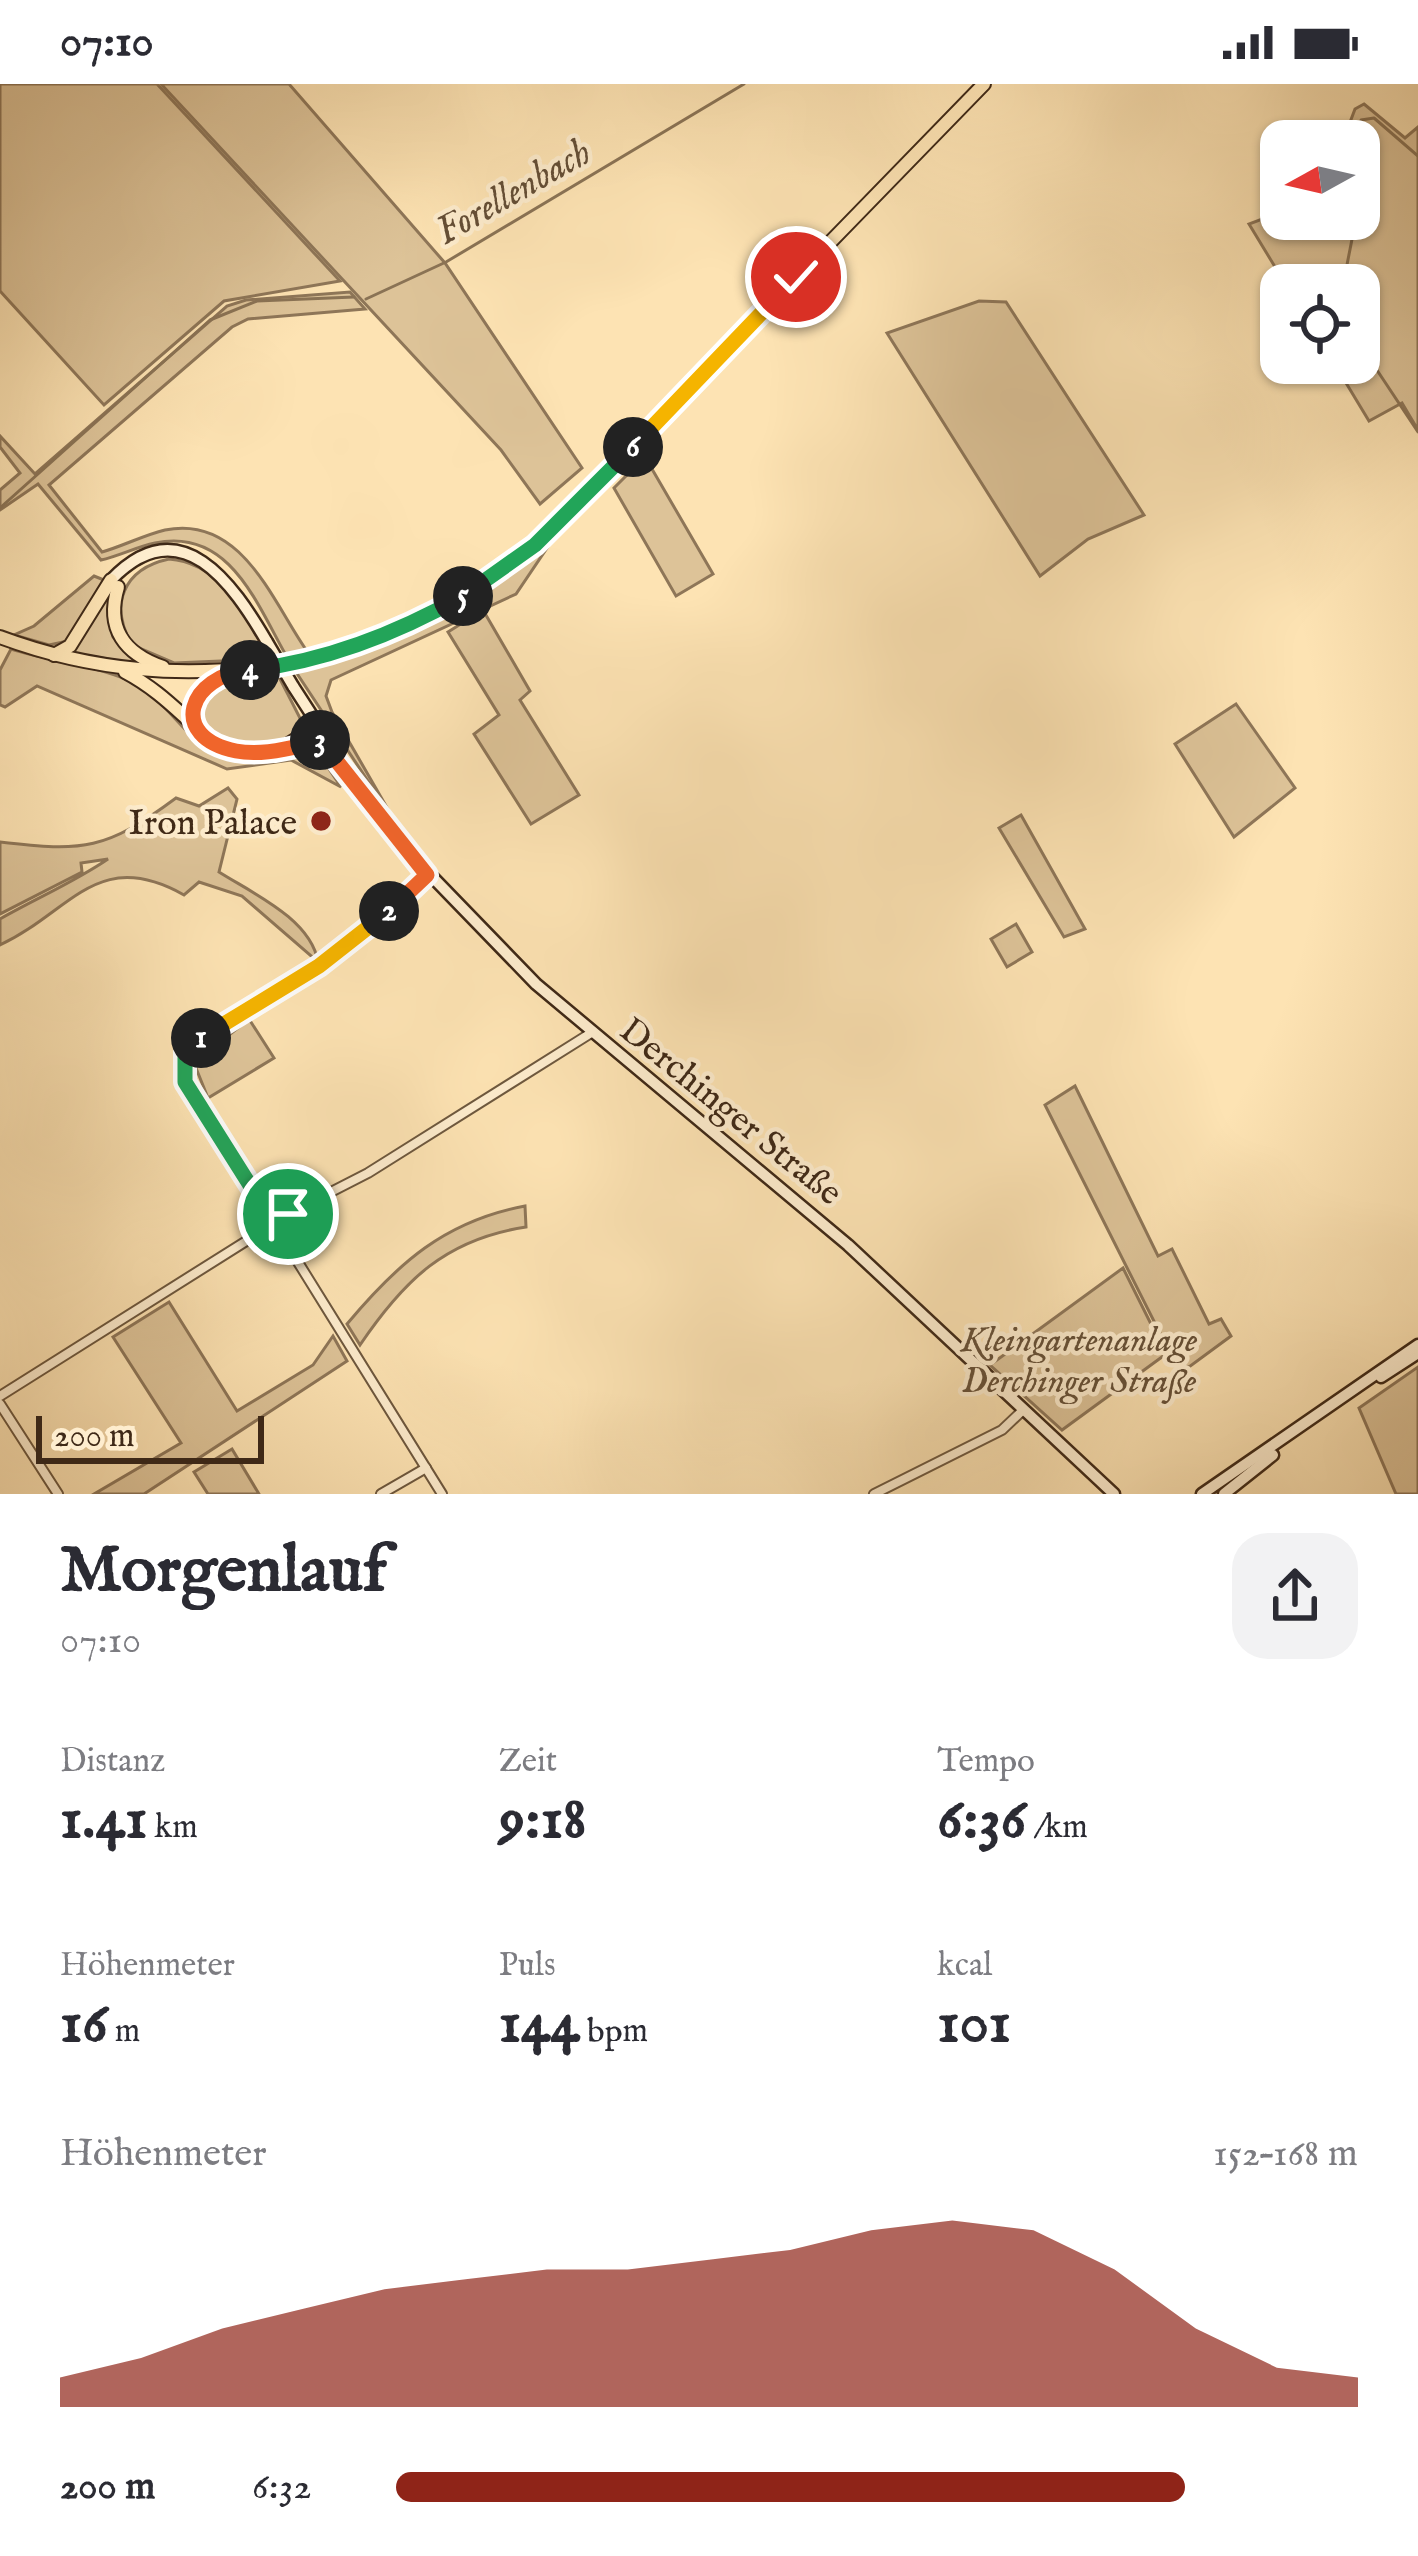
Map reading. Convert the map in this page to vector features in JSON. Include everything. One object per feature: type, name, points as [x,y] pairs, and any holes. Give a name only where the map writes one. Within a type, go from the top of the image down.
[{"type":"main road","points":[[0,638],[52,656],[118,669],[234,671],[310,660],[384,637],[487,582],[532,547],[984,84]]},
{"type":"main road","name":"Derchinger Straße","points":[[114,584],[137,562],[178,553],[209,563],[237,592],[375,816],[427,875],[591,1033],[848,1245],[1114,1494]]},
{"type":"main road","points":[[114,584],[113,610],[122,643],[143,660],[176,672]]},
{"type":"main road","points":[[52,656],[70,646],[114,584]]},
{"type":"main road","points":[[118,669],[152,688],[205,738],[245,752],[281,749],[320,732]]},
{"type":"main road","points":[[205,738],[193,717],[196,696],[205,685],[234,671]]},
{"type":"main road","points":[[1202,1494],[1418,1349]]},
{"type":"main road","points":[[1224,1494],[1418,1349]]},
{"type":"street","points":[[265,1209],[185,1082],[185,1052],[319,966],[427,875]]},
{"type":"street","points":[[288,1214],[368,1172],[591,1033]]},
{"type":"street","points":[[280,1208],[288,1214],[291,1227],[283,1238],[267,1240],[259,1232],[257,1222],[265,1209],[280,1208]]},
{"type":"street","points":[[58,1494],[0,1400],[259,1232]]},
{"type":"street","points":[[283,1238],[442,1494]]},
{"type":"street","points":[[874,1494],[1002,1430],[1022,1411]]},
{"type":"street","points":[[381,1494],[426,1468]]},
{"type":"green space","points":[[0,84],[157,84],[340,281],[224,301],[104,405],[0,291]]},
{"type":"green space","points":[[161,84],[289,84],[445,263],[582,468],[540,504],[501,450]]},
{"type":"green space","points":[[1364,104],[1405,138],[1418,127],[1418,430],[1402,403],[1369,421],[1347,384],[1380,384],[1380,264],[1273,264],[1249,224],[1260,220],[1260,240],[1380,240],[1380,120],[1351,120],[1355,109]]},
{"type":"green space","points":[[350,292],[365,309],[248,319],[232,327],[49,485],[102,552],[165,530],[192,529],[215,535],[252,566],[307,651],[287,657],[238,574],[203,547],[181,541],[155,543],[101,560],[38,484],[0,510],[0,490],[20,473],[0,447],[0,436],[35,474],[227,306],[246,300]]},
{"type":"green space","points":[[979,301],[1006,302],[1144,515],[1088,539],[1040,576],[887,333]]},
{"type":"green space","points":[[645,457],[713,574],[676,596],[614,488]]},
{"type":"green space","points":[[545,543],[549,545],[516,594],[331,680],[326,696],[332,712],[397,825],[294,669],[363,648],[427,621],[487,586]]},
{"type":"green space","points":[[169,559],[204,570],[218,581],[270,659],[174,663],[132,645],[122,616],[125,591],[141,571]]},
{"type":"green space","points":[[94,576],[104,580],[68,641],[49,645],[14,635],[34,626]]},
{"type":"green space","points":[[110,591],[113,637],[137,664],[66,652]]},
{"type":"green space","points":[[483,610],[530,691],[520,700],[579,795],[531,824],[474,734],[499,715],[448,632]]},
{"type":"green space","points":[[11,649],[130,681],[155,698],[199,742],[224,756],[248,759],[317,751],[341,787],[291,760],[227,769],[37,686],[5,707],[0,705],[0,670]]},
{"type":"green space","points":[[277,673],[302,722],[292,736],[260,748],[225,741],[211,731],[199,698],[219,683]]},
{"type":"green space","points":[[1236,704],[1295,788],[1234,837],[1175,744]]},
{"type":"green space","points":[[228,788],[237,799],[219,872],[292,920],[313,947],[318,962],[242,896],[199,882],[184,895],[129,878],[86,889],[0,945],[0,919],[108,859],[81,863],[82,872],[0,914],[0,842],[53,847],[93,843],[131,828],[176,798],[199,806]]},
{"type":"green space","points":[[1021,815],[1085,929],[1064,937],[999,828]]},
{"type":"green space","points":[[1016,924],[1032,952],[1007,967],[991,939]]},
{"type":"green space","points":[[249,1019],[274,1058],[208,1098],[194,1063]]},
{"type":"green space","points":[[1075,1086],[1158,1256],[1172,1249],[1209,1324],[1221,1319],[1231,1336],[1189,1367],[1177,1365],[1172,1357],[1045,1105]]},
{"type":"green space","points":[[525,1206],[526,1227],[472,1241],[430,1266],[393,1301],[360,1345],[347,1324],[405,1264],[471,1222]]},
{"type":"green space","name":"Kleingartenanlage Derchinger Straße","points":[[1123,1268],[1166,1354],[1062,1430],[990,1365]]},
{"type":"green space","points":[[169,1302],[237,1411],[313,1365],[333,1336],[347,1361],[144,1494],[94,1494],[181,1443],[113,1337]]},
{"type":"green space","points":[[1418,1367],[1418,1494],[1396,1494],[1359,1408]]},
{"type":"green space","points":[[232,1449],[259,1494],[208,1494],[194,1472]]},
{"type":"waterway","name":"Forellenbach","points":[[366,299],[446,262],[744,84]]},
{"type":"waterway","points":[[1361,120],[1376,120]]},
{"type":"waterway","points":[[1380,123],[1418,156]]},
{"type":"waterway","points":[[1347,264],[1352,240]]},
{"type":"waterway","name":"Forellenbach","points":[[0,508],[210,320],[257,301],[354,297]]},
{"type":"waterway","points":[[1380,375],[1418,432]]},
{"type":"place","name":"Iron Palace","points":[[321,821]]},
{"type":"route","points":[[288,1214],[280,1208],[265,1209],[185,1082],[185,1052],[319,966],[427,875],[375,816],[324,739],[260,752],[230,750],[205,738],[196,726],[196,696],[205,685],[234,671],[310,660],[384,637],[487,582],[535,545],[596,485],[796,277]]}]
